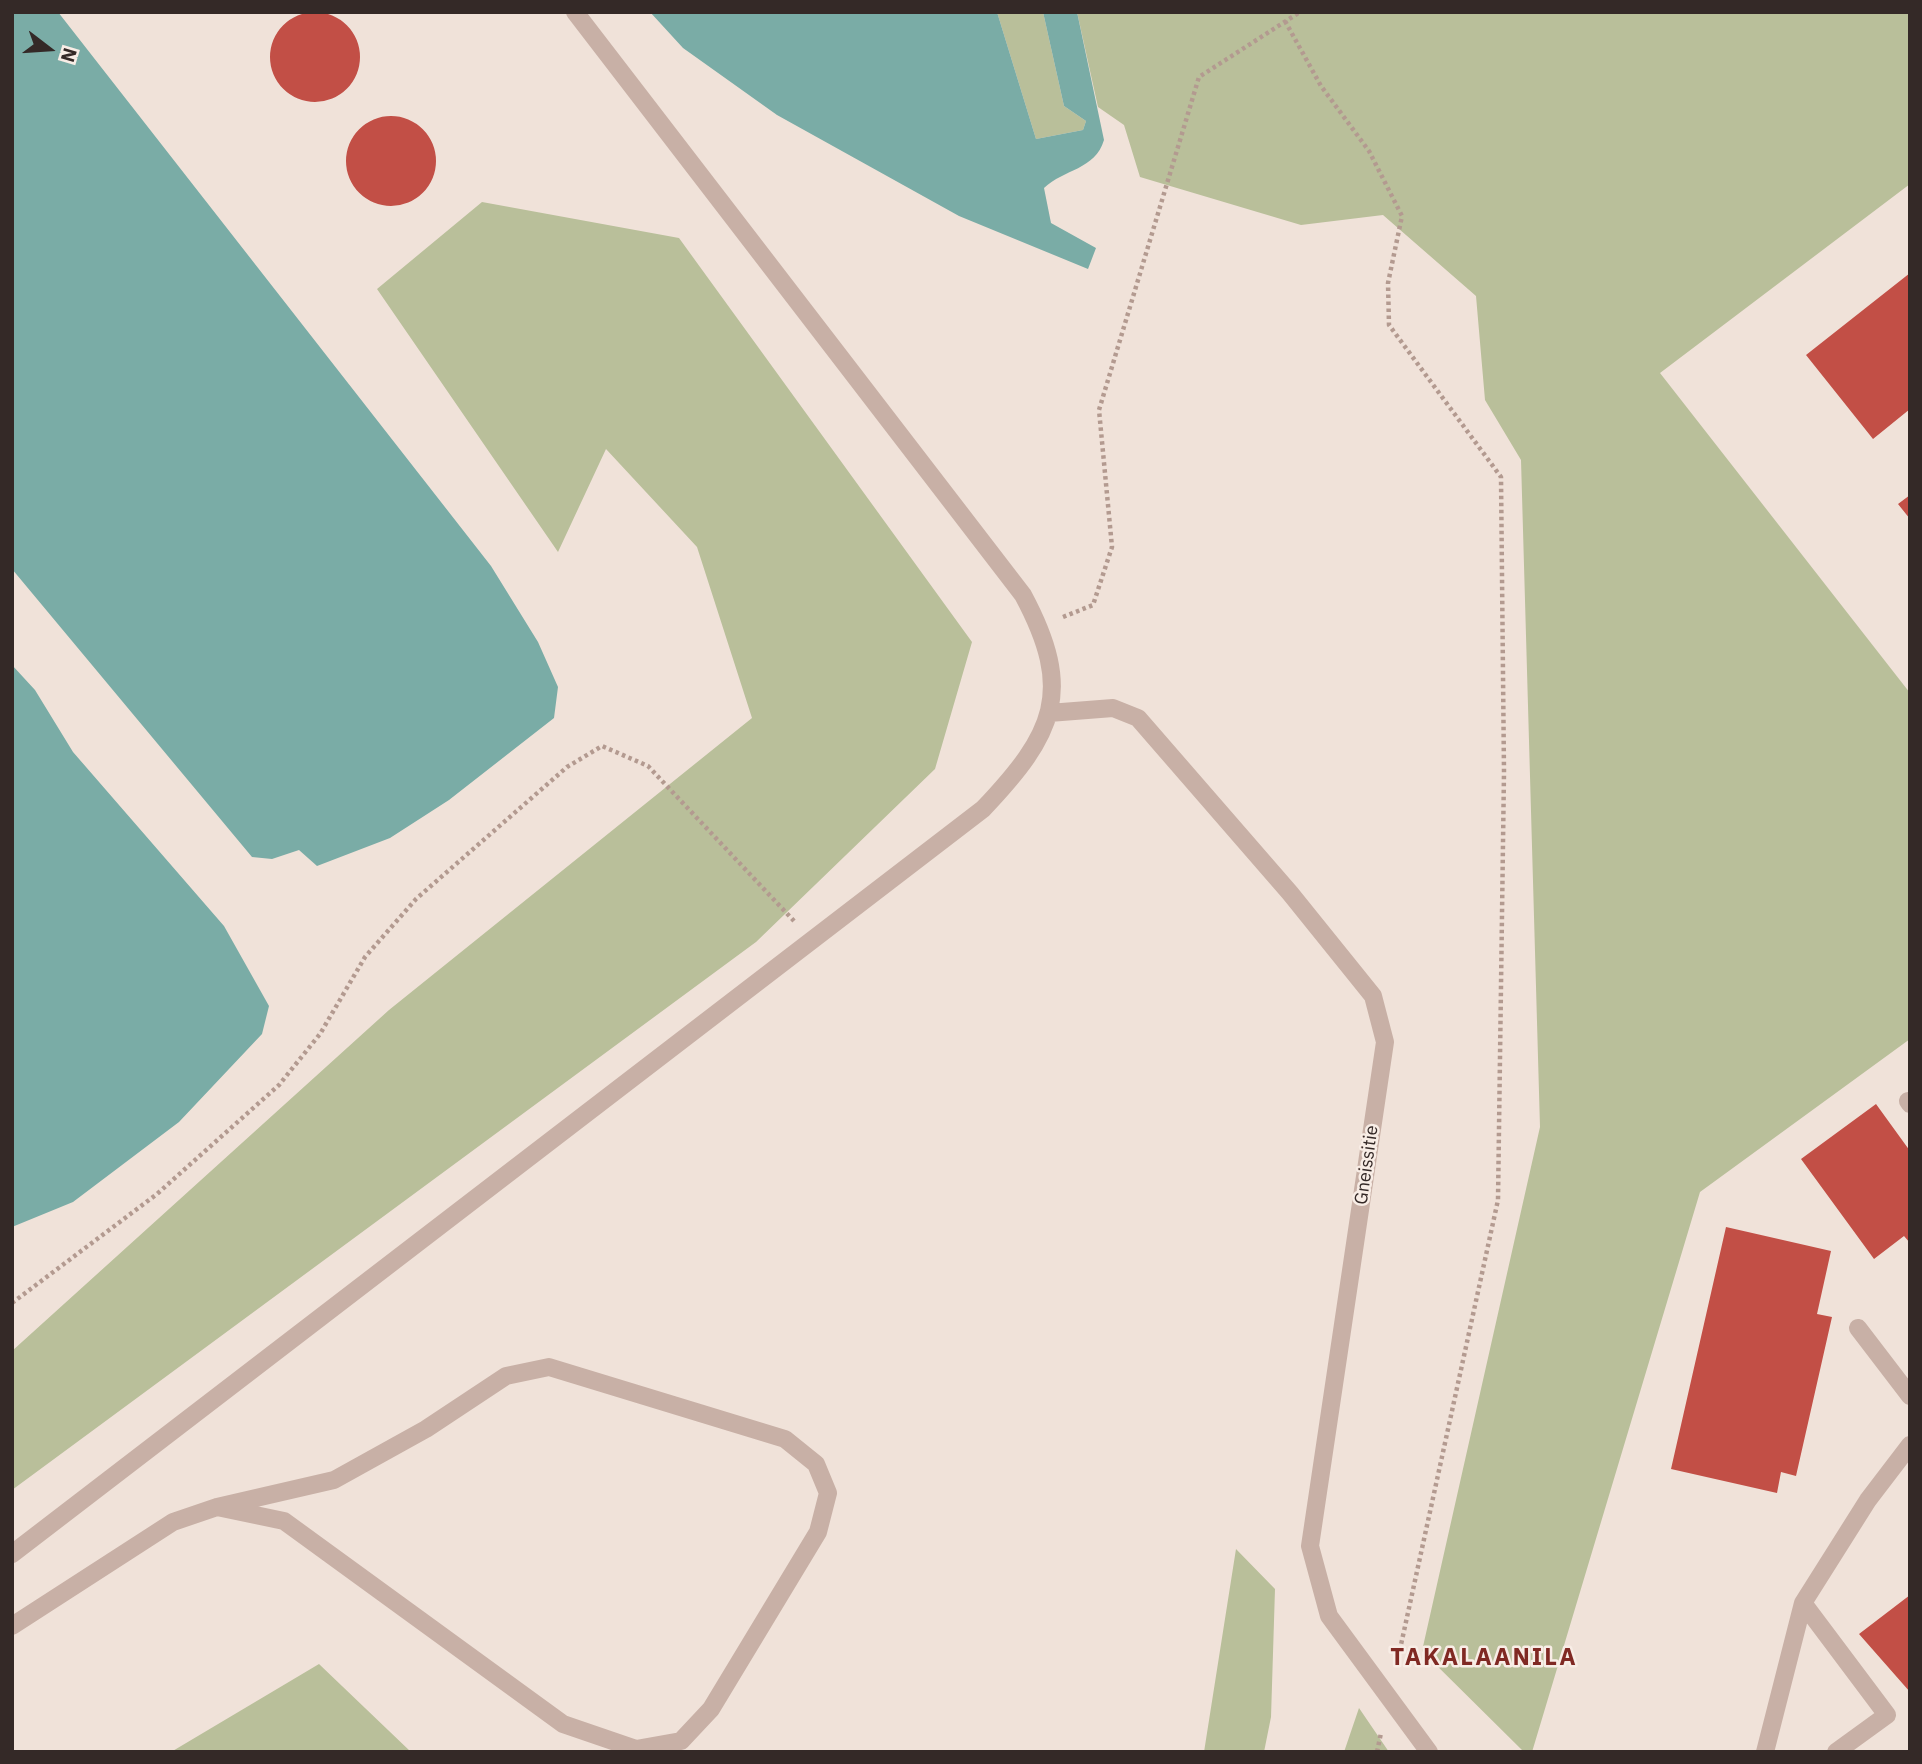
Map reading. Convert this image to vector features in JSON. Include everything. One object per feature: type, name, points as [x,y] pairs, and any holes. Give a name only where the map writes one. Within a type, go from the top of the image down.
[{"type":"street","points":[[12,1555],[984,809],[1020,770],[1039,742],[1049,713],[1053,682],[1040,627],[996,556],[575,12]]},
{"type":"street","name":"Gneissitie","points":[[1049,713],[1113,708],[1138,718],[1290,893],[1373,996],[1385,1042],[1310,1546],[1329,1616],[1429,1752]]},
{"type":"street","points":[[1858,1328],[1910,1396]]},
{"type":"street","points":[[12,1626],[173,1522],[217,1507],[334,1480],[426,1429],[506,1377],[549,1367],[785,1439],[816,1464],[828,1493],[818,1532],[711,1709],[681,1741],[636,1749],[563,1724],[284,1521],[217,1507]]},
{"type":"street","points":[[1765,1752],[1804,1603],[1868,1500],[1910,1445]]},
{"type":"street","points":[[1804,1603],[1887,1715],[1836,1752]]},
{"type":"path","points":[[1040,627],[1093,605],[1112,547],[1099,410],[1199,77],[1300,12]]},
{"type":"path","points":[[1285,21],[1321,86],[1369,151],[1402,216],[1388,283],[1389,325],[1501,477],[1504,772],[1498,1200],[1377,1752]]},
{"type":"path","points":[[12,1303],[157,1194],[279,1085],[320,1034],[365,957],[416,899],[567,767],[602,746],[648,766],[812,941]]},
{"type":"green space","points":[[997,12],[1043,12],[1064,106],[1086,121],[1083,130],[1036,139]]},
{"type":"green space","points":[[1077,12],[1910,12],[1910,184],[1660,373],[1910,693],[1910,1039],[1700,1192],[1532,1752],[1524,1752],[1422,1651],[1540,1127],[1521,460],[1485,400],[1476,296],[1383,215],[1301,225],[1140,177],[1124,125],[1098,107]]},
{"type":"green space","points":[[482,202],[679,238],[972,642],[935,769],[756,942],[12,1490],[12,1351],[389,1010],[752,718],[697,547],[606,449],[558,552],[377,289]]},
{"type":"green space","points":[[1236,1549],[1275,1589],[1271,1717],[1264,1752],[1204,1752]]},
{"type":"green space","points":[[319,1664],[411,1752],[171,1752]]},
{"type":"green space","points":[[1359,1708],[1389,1752],[1344,1752]]},
{"type":"water","points":[[12,12],[58,12],[491,566],[538,642],[558,687],[554,718],[449,800],[390,838],[317,866],[299,850],[272,859],[252,857],[12,569]]},
{"type":"water","points":[[650,12],[997,12],[1036,139],[1083,130],[1086,121],[1064,106],[1043,12],[1077,12],[1104,140],[1094,157],[1044,188],[1051,223],[1096,248],[1088,269],[959,216],[777,115],[683,48]]},
{"type":"water","points":[[12,665],[35,690],[73,752],[224,926],[269,1006],[262,1034],[179,1122],[73,1202],[12,1227]]},
{"type":"building","points":[[315,12],[332,16],[347,25],[356,40],[360,57],[356,74],[347,89],[332,98],[315,102],[298,98],[283,89],[274,74],[270,57],[274,40],[283,25],[298,16]]},
{"type":"building","points":[[391,116],[408,119],[423,129],[433,144],[436,161],[433,178],[423,193],[408,203],[391,206],[374,203],[359,193],[349,178],[346,161],[349,144],[359,129],[374,119]]},
{"type":"building","points":[[1910,273],[1910,409],[1873,439],[1806,355]]},
{"type":"building","points":[[1910,495],[1910,519],[1898,504]]},
{"type":"building","points":[[1876,1104],[1910,1151],[1910,1243],[1904,1236],[1874,1259],[1801,1159]]},
{"type":"building","points":[[1726,1227],[1831,1251],[1817,1314],[1832,1317],[1796,1476],[1781,1472],[1777,1493],[1671,1469]]},
{"type":"building","points":[[1910,1595],[1910,1692],[1859,1634]]},
{"type":"district","name":"TAKALAANILA","points":[[1484,1658]]}]
